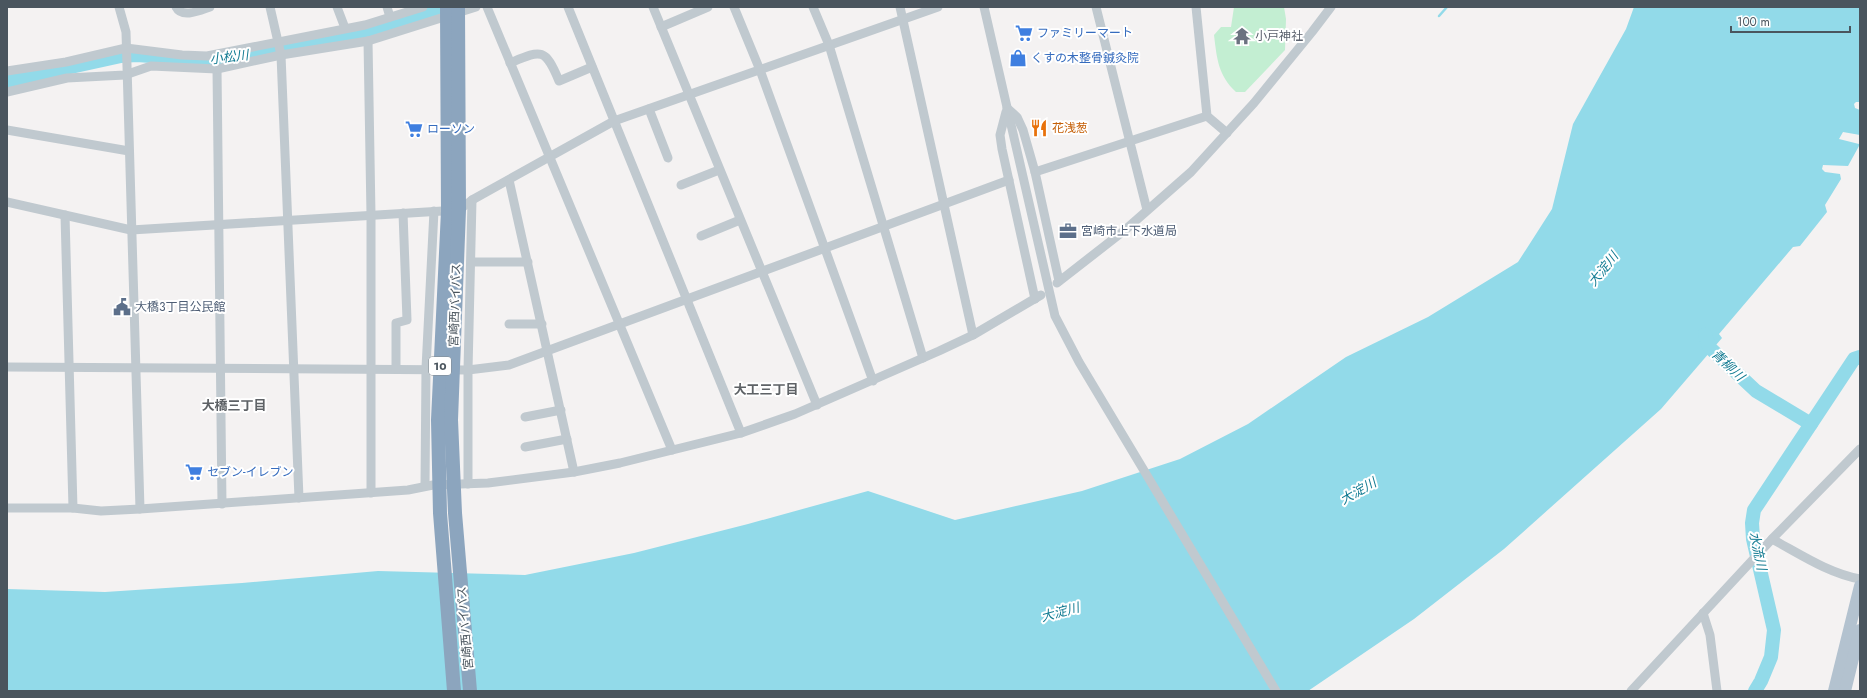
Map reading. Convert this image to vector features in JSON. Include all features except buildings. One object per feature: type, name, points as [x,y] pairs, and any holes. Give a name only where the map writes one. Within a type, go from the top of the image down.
[{"type":"highway","name":"宮崎西バイパス","points":[[453,12],[447,211],[438,420],[440,513],[454,691]]},
{"type":"highway","name":"宮崎西バイパス","points":[[447,211],[451,420],[455,512],[470,691]]},
{"type":"main road","points":[[1834,691],[1860,586]]},
{"type":"main road","points":[[1845,691],[1860,630]]},
{"type":"street","points":[[119,7],[126,32],[126,74],[140,509]]},
{"type":"street","points":[[176,7],[180,12],[189,14],[210,7]]},
{"type":"street","points":[[270,7],[281,55],[299,498]]},
{"type":"street","points":[[337,7],[345,28]]},
{"type":"street","points":[[387,7],[390,17]]},
{"type":"street","points":[[7,71],[66,62],[126,48],[182,55],[207,56],[365,25],[390,17],[407,9],[423,7]]},
{"type":"street","points":[[7,92],[67,78],[126,74],[151,66],[217,69],[281,55],[368,40],[453,12],[476,7]]},
{"type":"street","points":[[487,7],[672,450]]},
{"type":"street","points":[[568,7],[741,433]]},
{"type":"street","points":[[653,7],[816,405]]},
{"type":"street","points":[[661,26],[708,7]]},
{"type":"street","points":[[734,7],[760,70],[873,381]]},
{"type":"street","points":[[813,7],[829,45],[922,358]]},
{"type":"street","points":[[900,7],[973,335]]},
{"type":"street","points":[[7,202],[131,230],[287,219],[447,211],[472,200],[614,121],[938,7]]},
{"type":"street","points":[[984,7],[1046,281],[1059,324],[1079,362],[1276,691]]},
{"type":"street","points":[[1096,7],[1147,210]]},
{"type":"street","points":[[1196,7],[1207,116],[1227,133]]},
{"type":"street","points":[[1007,108],[1017,117],[1024,130],[1035,172],[1058,282],[1101,249],[1191,172],[1282,70],[1331,7]]},
{"type":"street","points":[[368,40],[371,215],[371,493]]},
{"type":"street","points":[[510,63],[534,53],[540,54],[551,62],[559,81],[592,67]]},
{"type":"street","points":[[217,69],[222,504]]},
{"type":"street","points":[[7,508],[73,508],[101,511],[140,509],[371,493],[408,490],[425,486],[520,480],[574,472],[741,433],[816,405],[873,381],[973,335],[1038,297],[1009,180],[1000,135],[1007,108]]},
{"type":"street","points":[[648,109],[668,158]]},
{"type":"street","points":[[1035,172],[1207,116]]},
{"type":"street","points":[[7,130],[129,151]]},
{"type":"street","points":[[681,185],[719,170]]},
{"type":"street","points":[[509,180],[574,472]]},
{"type":"street","points":[[7,367],[426,368],[468,370],[509,365],[1009,180]]},
{"type":"street","points":[[468,484],[468,370],[472,200]]},
{"type":"street","points":[[425,486],[426,368],[447,211]]},
{"type":"street","points":[[396,369],[396,323],[407,320],[403,213]]},
{"type":"street","points":[[65,215],[73,508]]},
{"type":"street","points":[[701,236],[740,220]]},
{"type":"street","points":[[471,262],[528,262]]},
{"type":"street","points":[[509,324],[542,324]]},
{"type":"street","points":[[525,417],[561,410]]},
{"type":"street","points":[[525,447],[567,439]]},
{"type":"street","points":[[1631,691],[1752,560],[1860,449]]},
{"type":"street","points":[[1770,542],[1845,576],[1860,579]]},
{"type":"street","points":[[1703,613],[1710,635],[1717,691]]},
{"type":"green space","points":[[1234,7],[1284,7],[1286,19],[1285,50],[1245,92],[1236,92],[1225,79],[1219,66],[1215,44],[1214,35],[1221,27],[1231,27]]},
{"type":"water","name":"大淀川","points":[[1634,7],[1860,7],[1860,102],[1856,102],[1854,104],[1855,108],[1860,110],[1860,135],[1843,132],[1839,139],[1859,144],[1859,146],[1848,166],[1823,165],[1822,169],[1825,172],[1840,174],[1841,179],[1825,205],[1827,212],[1800,246],[1793,247],[1719,334],[1722,338],[1661,409],[1504,549],[1414,619],[1308,691],[7,691],[7,589],[105,592],[242,583],[378,571],[525,575],[634,553],[868,491],[955,520],[1082,491],[1180,459],[1248,424],[1346,357],[1428,317],[1518,262],[1552,209],[1573,124],[1626,29]]},
{"type":"waterway","name":"小松川","points":[[7,81],[121,56],[137,55],[207,60],[239,56],[360,34],[447,7]]},
{"type":"waterway","points":[[1439,16],[1447,7]]},
{"type":"waterway","name":"青柳川","points":[[1705,334],[1709,347],[1756,391],[1811,424]]},
{"type":"waterway","name":"水流川","points":[[1755,691],[1771,657],[1774,630],[1753,539],[1752,523],[1754,510],[1854,359],[1860,357]]},
{"type":"place","name":"ファミリーマート","points":[[1024,33]]},
{"type":"place","name":"小戸神社","points":[[1242,36]]},
{"type":"place","name":"くすの木整骨鍼灸院","points":[[1018,58]]},
{"type":"place","name":"花浅葱","points":[[1039,128]]},
{"type":"place","name":"ローソン","points":[[414,129]]},
{"type":"place","name":"宮崎市上下水道局","points":[[1068,231]]},
{"type":"place","name":"大橋3丁目公民館","points":[[122,307]]},
{"type":"place","name":"セブン-イレブン","points":[[194,472]]},
{"type":"district","name":"大工三丁目","points":[[766,389]]},
{"type":"district","name":"大橋三丁目","points":[[234,405]]}]
